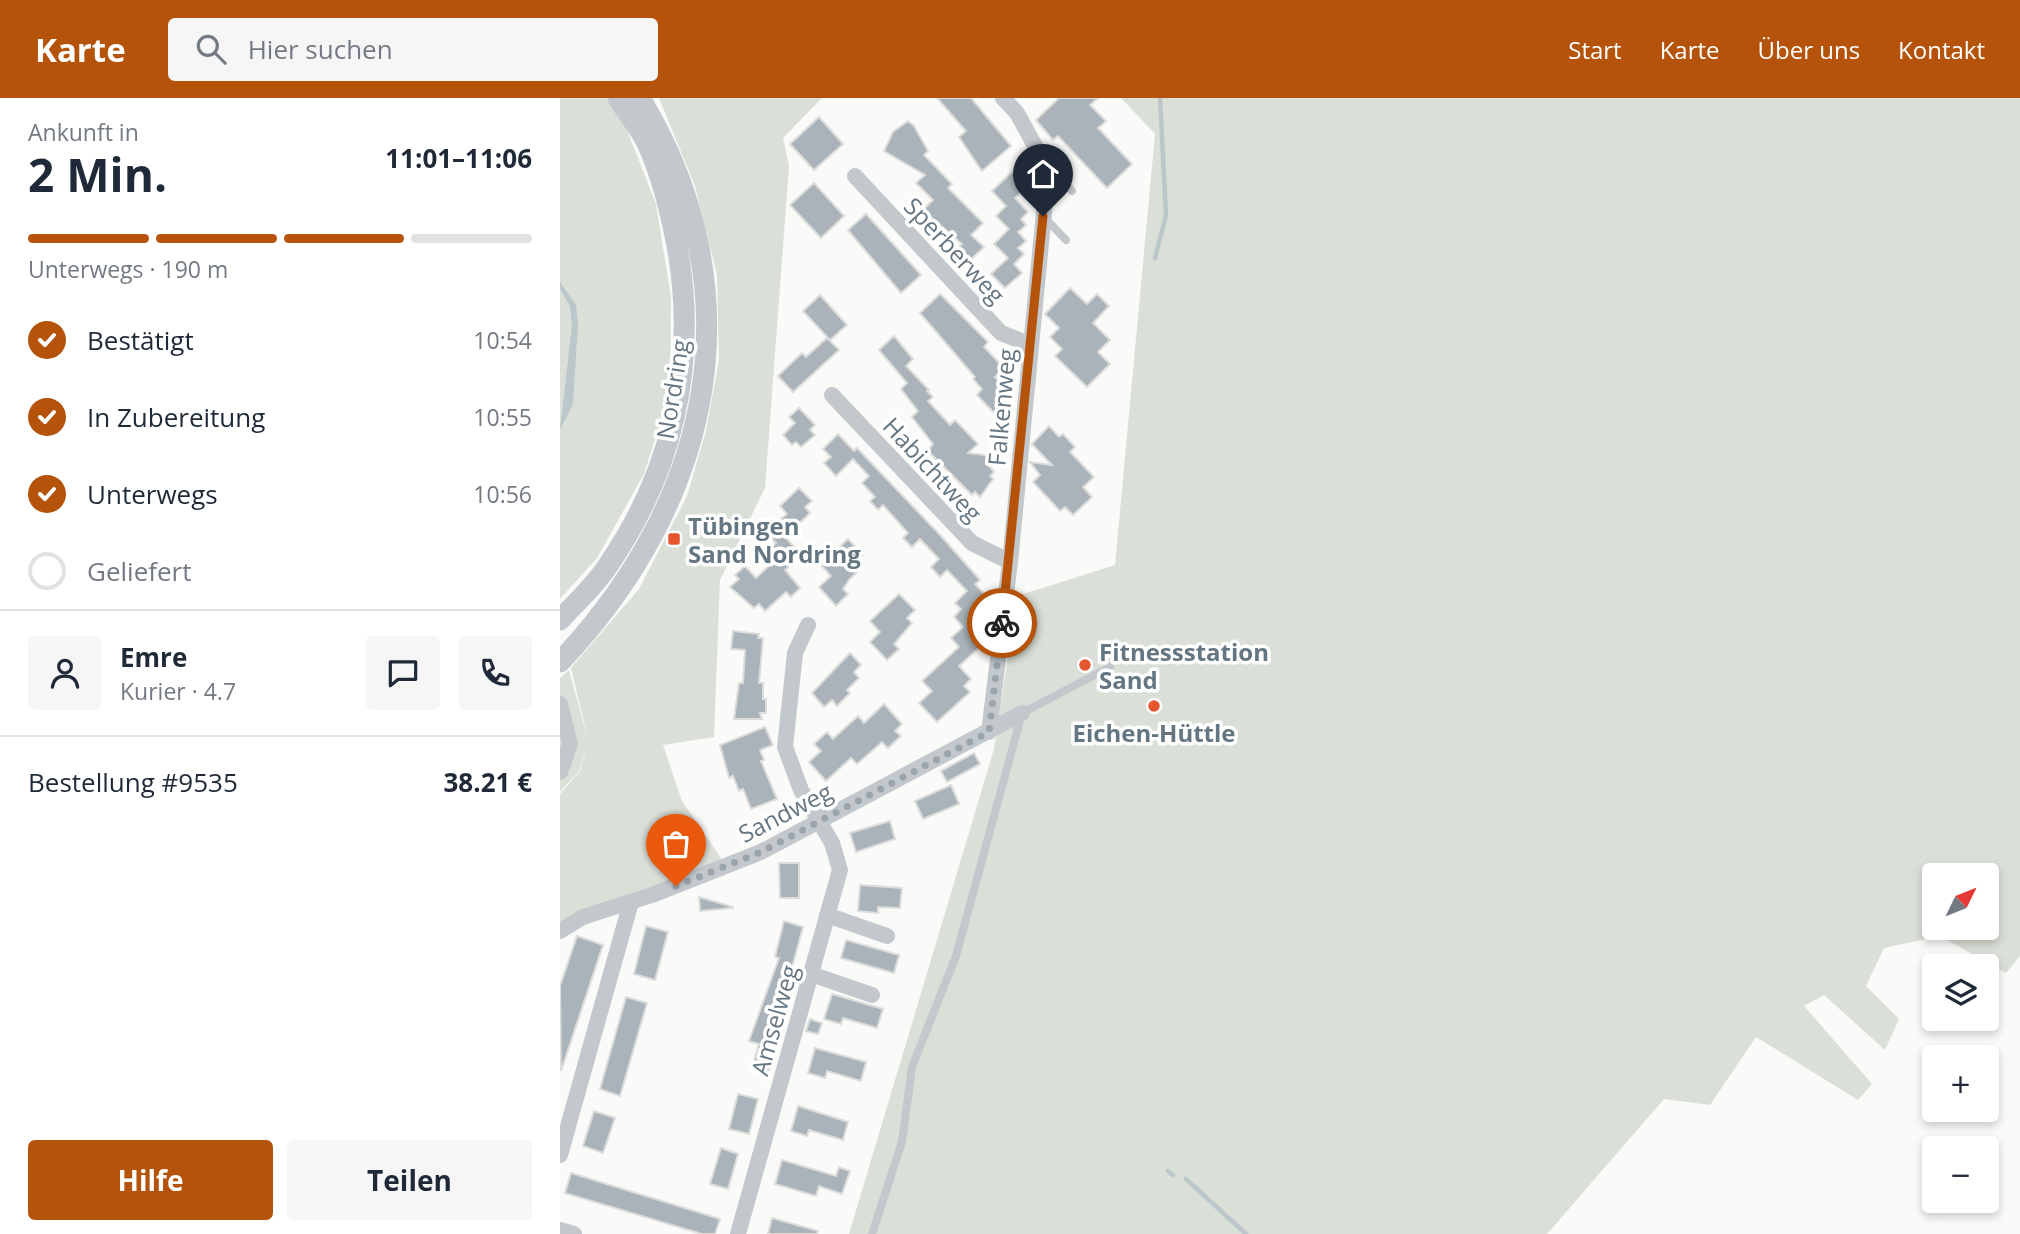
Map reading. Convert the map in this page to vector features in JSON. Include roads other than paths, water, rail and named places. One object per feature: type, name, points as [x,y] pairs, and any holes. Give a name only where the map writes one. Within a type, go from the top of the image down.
[{"type":"street","name":"Nordring","points":[[560,620],[608,566],[642,507],[667,446],[681,393],[686,338],[683,277],[669,205],[646,142],[618,98]]},
{"type":"street","name":"Nordring","points":[[560,662],[627,581],[662,520],[688,451],[703,391],[708,337],[705,275],[688,198],[661,133],[640,98]]},
{"type":"street","name":"Falkenweg","points":[[989,732],[1010,562],[1043,216],[1041,157],[1017,113],[1003,98]]},
{"type":"street","name":"Sperberweg","points":[[855,176],[1001,333],[1029,344]]},
{"type":"street","name":"Habichtweg","points":[[832,395],[972,542],[1010,562]]},
{"type":"street","name":"Amselweg","points":[[738,1234],[840,870],[832,843],[801,790],[785,747],[794,653],[808,625]]},
{"type":"street","points":[[560,704],[562,723],[570,744],[567,760],[560,772]]},
{"type":"street","name":"Sandweg","points":[[560,931],[583,917],[631,902],[761,852],[1022,713]]},
{"type":"street","points":[[560,1155],[631,902]]},
{"type":"street","points":[[827,915],[887,936]]},
{"type":"street","points":[[811,974],[872,995]]},
{"type":"street","points":[[560,1230],[574,1234]]},
{"type":"lane","points":[[1041,157],[1072,191]]},
{"type":"lane","points":[[1043,216],[1066,240]]},
{"type":"lane","points":[[872,1234],[902,1142],[912,1067],[956,956],[1022,713],[1110,667]]},
{"type":"waterway","points":[[1155,258],[1166,215],[1160,98]]},
{"type":"waterway","points":[[1168,1171],[1173,1175]]},
{"type":"waterway","points":[[1186,1179],[1246,1234]]},
{"type":"place","name":"Tübingen Sand Nordring","points":[[674,539]]},
{"type":"place","name":"Fitnessstation Sand","points":[[1085,665]]},
{"type":"place","name":"Eichen-Hüttle","points":[[1154,706]]}]
